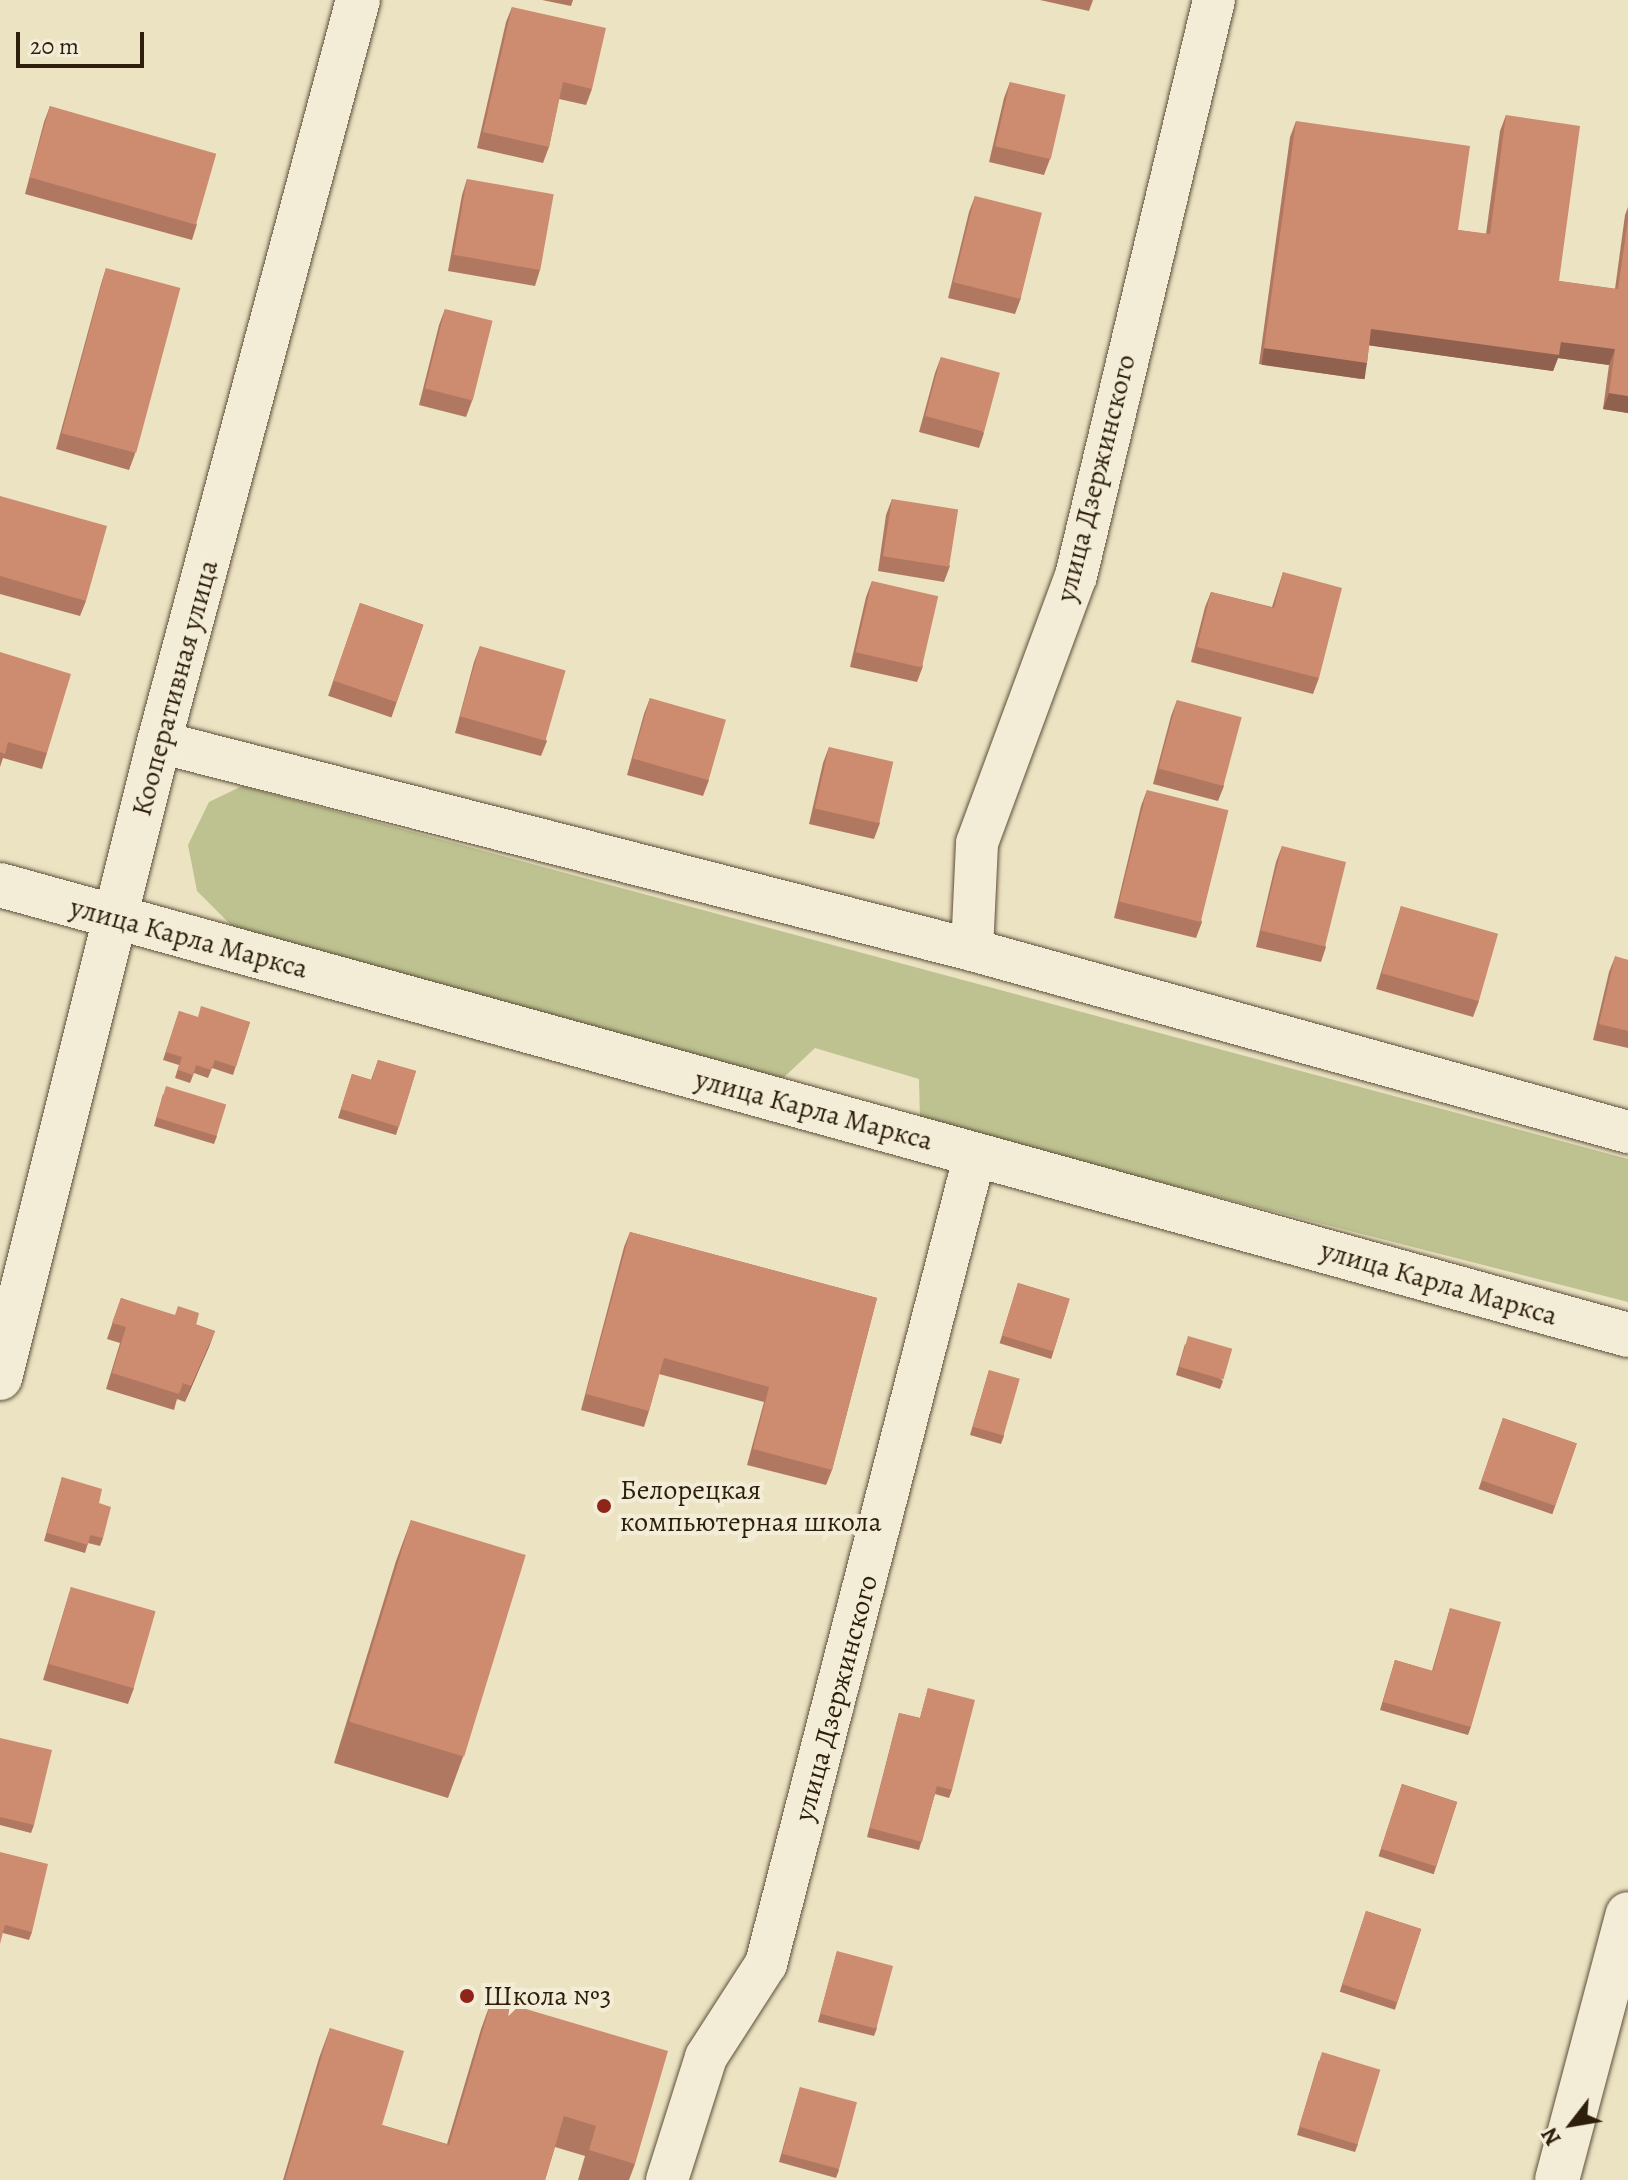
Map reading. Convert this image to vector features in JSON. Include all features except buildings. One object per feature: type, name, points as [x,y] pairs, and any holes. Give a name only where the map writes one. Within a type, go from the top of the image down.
[{"type":"street","name":"Кооперативная улица","points":[[0,1378],[159,742],[358,0]]},
{"type":"street","name":"улица Дзержинского","points":[[972,950],[977,843],[1076,576],[1214,0]]},
{"type":"street","points":[[159,742],[972,950],[1628,1132]]},
{"type":"street","name":"улица Карла Маркса","points":[[0,885],[1628,1335]]},
{"type":"street","name":"улица Дзержинского","points":[[667,2180],[706,2057],[766,1964],[975,1154]]},
{"type":"street","points":[[1557,2180],[1628,1914]]},
{"type":"green space","points":[[242,786],[1628,1159],[1628,1302],[920,1121],[919,1079],[815,1048],[781,1080],[237,931],[197,891],[188,845],[209,802]]},
{"type":"place","name":"Белорецкая компьютерная школа","points":[[604,1506]]},
{"type":"place","name":"Школа №3","points":[[467,1996]]}]
